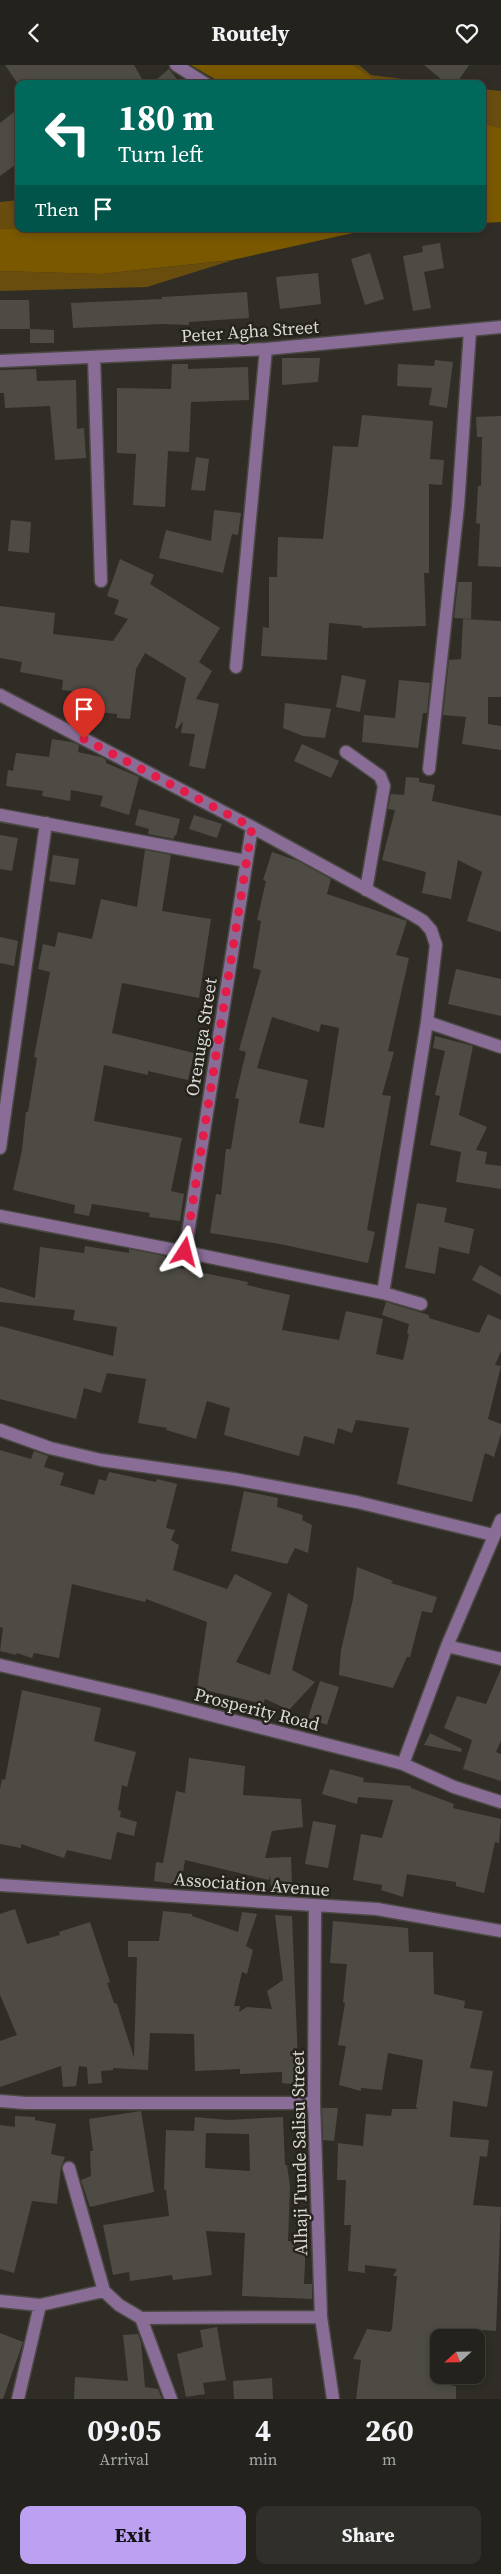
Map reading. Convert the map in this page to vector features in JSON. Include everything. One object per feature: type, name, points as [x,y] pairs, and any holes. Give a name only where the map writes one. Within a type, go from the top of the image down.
[{"type":"street","points":[[176,65],[200,80]]},
{"type":"street","name":"Peter Agha Street","points":[[0,361],[266,349],[501,327]]},
{"type":"street","points":[[429,769],[458,506],[470,331]]},
{"type":"street","points":[[236,667],[266,349]]},
{"type":"street","points":[[94,357],[101,581]]},
{"type":"street","points":[[0,695],[252,827],[423,921],[432,930],[436,945],[427,1022],[383,1293]]},
{"type":"street","points":[[346,752],[380,777],[384,786],[366,890]]},
{"type":"street","points":[[0,815],[246,861]]},
{"type":"street","points":[[0,1148],[46,823]]},
{"type":"street","name":"Orenuga Street","points":[[185,1252],[252,827]]},
{"type":"street","points":[[427,1022],[501,1047]]},
{"type":"street","points":[[0,1216],[383,1293],[421,1305]]},
{"type":"street","points":[[0,1430],[50,1448],[101,1460],[234,1479],[357,1502],[493,1535]]},
{"type":"street","points":[[402,1764],[447,1646],[501,1520]]},
{"type":"street","points":[[447,1646],[501,1659]]},
{"type":"street","name":"Prosperity Road","points":[[0,1665],[162,1703],[402,1764],[454,1787],[501,1802]]},
{"type":"street","name":"Association Avenue","points":[[0,1885],[377,1909],[501,1931]]},
{"type":"street","name":"Alhaji Tunde Salisu Street","points":[[315,1906],[314,2103],[320,2317],[333,2399]]},
{"type":"street","points":[[0,2101],[26,2103],[314,2103]]},
{"type":"street","points":[[69,2168],[104,2291],[119,2305],[141,2318],[320,2317]]},
{"type":"street","points":[[0,2301],[40,2305],[104,2291]]},
{"type":"street","points":[[18,2399],[40,2305]]},
{"type":"street","points":[[141,2318],[171,2399]]},
{"type":"shaded area","points":[[191,65],[352,65],[374,80],[216,80]]},
{"type":"shaded area","points":[[350,65],[359,65],[371,75],[411,80],[373,80]]},
{"type":"shaded area","points":[[486,89],[501,91],[501,128],[486,124]]},
{"type":"shaded area","points":[[486,124],[501,128],[501,222],[486,223]]},
{"type":"shaded area","points":[[15,200],[15,228],[0,229],[0,202]]},
{"type":"shaded area","points":[[15,228],[15,232],[358,232],[232,260],[101,274],[0,271],[0,229]]},
{"type":"shaded area","points":[[233,260],[147,287],[0,291],[0,271],[101,274]]},
{"type":"building","points":[[5,65],[134,65],[143,80],[15,80]]},
{"type":"building","points":[[424,65],[469,65],[459,80],[442,80]]},
{"type":"building","points":[[169,69],[178,80],[156,80]]},
{"type":"building","points":[[15,111],[15,165],[0,176],[0,123]]},
{"type":"building","points":[[440,243],[444,268],[424,272],[431,308],[413,311],[403,256],[423,252],[422,246]]},
{"type":"building","points":[[370,253],[384,299],[365,305],[351,259]]},
{"type":"building","points":[[318,273],[321,304],[280,309],[276,277]]},
{"type":"building","points":[[247,292],[249,318],[189,322],[189,325],[162,324],[73,328],[71,303],[162,299],[162,297]]},
{"type":"building","points":[[0,300],[29,300],[30,329],[0,329]]},
{"type":"building","points":[[30,329],[54,330],[54,343],[30,343]]},
{"type":"building","points":[[282,358],[320,358],[318,382],[282,385]]},
{"type":"building","points":[[435,360],[453,362],[447,408],[429,405],[432,388],[397,386],[398,364],[434,366]]},
{"type":"building","points":[[172,364],[188,364],[188,369],[248,367],[249,400],[191,402],[189,452],[168,451],[165,507],[133,505],[136,454],[117,453],[117,388],[171,389]]},
{"type":"building","points":[[36,369],[37,381],[76,380],[77,429],[84,428],[86,458],[55,460],[50,406],[5,408],[4,393],[0,393],[0,370]]},
{"type":"building","points":[[362,415],[433,421],[430,459],[444,460],[442,485],[429,484],[429,573],[424,573],[426,626],[362,628],[362,626],[329,623],[327,660],[261,656],[263,627],[269,628],[269,577],[277,577],[278,537],[323,539],[333,446],[358,447]]},
{"type":"building","points":[[501,416],[501,567],[478,566],[480,524],[476,523],[478,486],[481,486],[482,437],[477,437],[476,417]]},
{"type":"building","points":[[196,457],[209,459],[205,491],[191,490]]},
{"type":"building","points":[[214,510],[241,513],[238,535],[232,534],[223,573],[159,558],[166,530],[211,541]]},
{"type":"building","points":[[11,520],[31,522],[29,553],[8,551]]},
{"type":"building","points":[[120,559],[154,575],[150,584],[220,628],[199,662],[212,671],[196,699],[219,704],[205,769],[189,766],[195,734],[181,733],[183,721],[177,729],[175,728],[186,678],[145,653],[136,669],[130,719],[117,718],[117,714],[97,712],[99,694],[62,690],[63,680],[20,672],[22,662],[0,658],[0,606],[55,613],[53,634],[113,641],[128,619],[114,614],[119,600],[107,596]]},
{"type":"building","points":[[458,582],[472,582],[471,619],[454,618]]},
{"type":"building","points":[[463,619],[501,621],[501,697],[488,697],[488,724],[501,726],[501,750],[462,744],[466,717],[443,715],[449,660],[461,659]]},
{"type":"building","points":[[342,675],[366,680],[360,712],[336,707]]},
{"type":"building","points":[[399,680],[430,683],[427,713],[423,713],[418,748],[362,742],[364,715],[395,718]]},
{"type":"building","points":[[285,703],[331,709],[325,738],[303,736],[283,728]]},
{"type":"building","points":[[52,739],[79,745],[78,752],[101,757],[106,760],[106,763],[139,777],[129,815],[100,806],[103,796],[71,790],[70,801],[42,796],[43,791],[6,786],[8,770],[13,771],[16,753],[49,757]]},
{"type":"building","points":[[302,744],[339,761],[331,778],[294,761]]},
{"type":"building","points":[[406,777],[419,778],[419,782],[435,785],[432,801],[501,816],[501,932],[467,921],[482,872],[458,860],[451,899],[422,893],[426,872],[382,860],[395,810],[388,809],[391,794],[404,795]]},
{"type":"building","points":[[139,809],[180,819],[174,839],[148,834],[149,829],[135,825]]},
{"type":"building","points":[[194,815],[222,824],[217,838],[189,829]]},
{"type":"building","points":[[0,835],[18,838],[12,871],[0,869]]},
{"type":"building","points":[[145,850],[171,855],[162,911],[211,919],[199,998],[122,983],[112,1033],[194,1053],[188,1080],[148,1071],[148,1075],[104,1065],[94,1121],[182,1138],[171,1191],[184,1194],[180,1221],[149,1217],[150,1213],[92,1204],[89,1216],[74,1213],[75,1205],[13,1190],[22,1150],[26,1112],[28,1112],[37,1058],[34,1057],[50,972],[38,969],[43,944],[55,947],[58,932],[92,939],[101,899],[137,907]]},
{"type":"building","points":[[272,852],[298,861],[331,879],[327,894],[407,921],[396,955],[409,958],[388,1051],[394,1052],[382,1095],[391,1096],[367,1230],[375,1232],[368,1263],[280,1244],[210,1233],[216,1194],[221,1195],[226,1149],[231,1149],[239,1099],[235,1098],[246,1052],[239,1050],[261,970],[253,968],[261,921],[257,920],[266,881],[263,880]],"holes":[[[272,1017],[319,1032],[321,1024],[339,1028],[324,1128],[299,1123],[308,1080],[257,1068]]]},
{"type":"building","points":[[53,855],[79,859],[75,885],[49,881]]},
{"type":"building","points":[[0,937],[18,941],[14,966],[0,963]]},
{"type":"building","points":[[456,969],[501,979],[501,1016],[448,1004]]},
{"type":"building","points":[[435,1036],[473,1046],[459,1115],[487,1127],[476,1150],[487,1152],[485,1164],[501,1166],[501,1189],[456,1182],[461,1152],[430,1145],[440,1096],[435,1095],[445,1051],[433,1048]]},
{"type":"building","points":[[417,1203],[447,1208],[444,1222],[474,1229],[469,1254],[439,1247],[435,1274],[405,1268]]},
{"type":"building","points":[[85,1246],[129,1253],[129,1249],[165,1256],[164,1265],[248,1282],[247,1285],[290,1295],[282,1330],[339,1340],[346,1311],[383,1319],[376,1354],[403,1360],[409,1334],[407,1334],[409,1324],[382,1315],[386,1302],[429,1315],[429,1318],[479,1333],[488,1314],[501,1320],[501,1351],[495,1365],[501,1366],[488,1419],[501,1424],[501,1434],[494,1457],[485,1453],[472,1502],[397,1484],[409,1428],[356,1420],[352,1433],[338,1428],[334,1444],[304,1436],[299,1456],[224,1435],[230,1408],[207,1401],[196,1439],[166,1430],[167,1428],[138,1423],[146,1379],[107,1373],[101,1393],[84,1388],[76,1419],[0,1399],[0,1326],[113,1356],[117,1327],[73,1320],[75,1310],[0,1302],[0,1287],[35,1298],[40,1247],[84,1253]]},
{"type":"building","points":[[480,1265],[501,1277],[501,1295],[472,1280]]},
{"type":"building","points":[[0,1450],[31,1459],[34,1451],[48,1456],[44,1467],[64,1473],[60,1485],[94,1495],[99,1479],[106,1481],[109,1472],[156,1482],[157,1479],[177,1484],[166,1528],[175,1530],[171,1540],[179,1545],[173,1570],[227,1589],[235,1574],[272,1593],[236,1662],[270,1675],[288,1593],[308,1605],[292,1670],[315,1682],[289,1710],[265,1699],[263,1704],[197,1688],[207,1622],[146,1599],[145,1602],[72,1584],[59,1658],[34,1653],[32,1658],[17,1653],[16,1655],[0,1651],[3,1628],[0,1627]]},
{"type":"building","points":[[244,1491],[278,1498],[277,1507],[303,1515],[302,1520],[312,1525],[308,1553],[295,1548],[287,1564],[231,1551]]},
{"type":"building","points":[[357,1567],[393,1581],[391,1583],[437,1597],[432,1613],[422,1611],[410,1657],[407,1657],[393,1688],[339,1675],[341,1650],[353,1599]]},
{"type":"building","points":[[501,1669],[501,1741],[496,1752],[501,1754],[501,1781],[463,1769],[472,1740],[444,1728],[457,1696],[486,1704]]},
{"type":"building","points":[[320,1681],[339,1687],[327,1725],[308,1718]]},
{"type":"building","points":[[22,1690],[101,1708],[94,1741],[136,1752],[127,1787],[122,1785],[118,1810],[121,1811],[120,1817],[137,1822],[134,1836],[117,1832],[111,1860],[67,1850],[64,1858],[21,1844],[21,1848],[0,1844],[0,1789],[2,1779],[5,1780]]},
{"type":"building","points":[[430,1733],[462,1749],[461,1752],[424,1745]]},
{"type":"building","points":[[189,1758],[245,1766],[243,1795],[301,1799],[303,1827],[272,1831],[265,1858],[291,1857],[292,1885],[271,1886],[270,1875],[269,1880],[185,1860],[181,1885],[154,1881],[156,1862],[163,1863],[176,1791],[185,1793]]},
{"type":"building","points":[[330,1769],[364,1778],[363,1782],[411,1786],[411,1788],[454,1804],[453,1808],[501,1819],[499,1843],[495,1842],[484,1893],[456,1886],[456,1882],[407,1874],[403,1897],[381,1890],[382,1885],[353,1880],[361,1834],[382,1838],[393,1800],[358,1797],[357,1804],[322,1794]]},
{"type":"building","points":[[313,1821],[336,1825],[328,1868],[305,1864]]},
{"type":"building","points":[[15,1909],[27,1944],[60,1935],[59,1932],[90,1922],[110,1982],[107,1983],[114,2003],[117,2004],[134,2058],[137,1957],[128,1957],[128,1941],[159,1941],[163,1911],[192,1914],[192,1916],[238,1932],[242,1912],[257,1914],[246,1946],[253,1950],[247,1974],[242,1972],[234,2006],[240,2006],[239,2012],[247,2007],[272,2009],[267,1991],[283,1980],[275,1915],[292,1916],[299,2085],[282,2083],[282,2072],[240,2074],[240,2069],[195,2071],[194,2034],[150,2033],[148,2070],[113,2068],[113,2070],[101,2071],[102,2083],[88,2084],[87,2067],[79,2066],[76,2086],[63,2087],[61,2066],[0,2087],[0,2041],[17,2035],[0,1995],[0,1914]]},
{"type":"building","points":[[333,1921],[408,1928],[409,1952],[433,1952],[434,1994],[465,2001],[464,2008],[483,2011],[470,2068],[493,2071],[487,2107],[453,2101],[450,2137],[489,2140],[487,2157],[480,2156],[473,2205],[501,2207],[496,2331],[457,2328],[430,2329],[430,2384],[452,2384],[452,2386],[456,2386],[456,2399],[356,2399],[361,2360],[353,2359],[367,2329],[390,2332],[392,2329],[397,2276],[393,2276],[397,2269],[365,2265],[365,2273],[348,2271],[351,2225],[344,2225],[346,2180],[337,2180],[338,2143],[363,2146],[366,2114],[391,2116],[392,2109],[418,2109],[416,2107],[423,2060],[388,2053],[382,2090],[361,2088],[361,2091],[339,2085],[346,2046],[338,2045],[345,2003],[343,2002],[347,1964],[330,1963]]},
{"type":"building","points":[[322,2108],[338,2108],[334,2141],[323,2140]]},
{"type":"building","points":[[141,2111],[154,2192],[90,2207],[81,2180],[91,2176],[90,2151],[93,2151],[89,2119]]},
{"type":"building","points":[[15,2116],[35,2117],[35,2120],[56,2124],[51,2154],[65,2157],[61,2167],[57,2204],[32,2201],[14,2273],[0,2269],[0,2125],[15,2127]]},
{"type":"building","points":[[195,2117],[228,2120],[283,2117],[285,2165],[287,2165],[290,2186],[288,2241],[306,2242],[304,2284],[312,2284],[312,2299],[242,2296],[245,2233],[206,2231],[212,2275],[173,2280],[172,2275],[130,2281],[129,2272],[113,2275],[103,2225],[169,2216],[166,2190],[164,2190],[166,2130],[194,2131]],"holes":[[[206,2133],[249,2134],[250,2171],[205,2168]]]},
{"type":"building","points":[[217,2327],[226,2380],[203,2383],[205,2394],[186,2397],[177,2354],[203,2347],[200,2330]]},
{"type":"building","points":[[0,2333],[23,2342],[3,2399],[0,2399]]},
{"type":"building","points":[[138,2334],[141,2342],[145,2387],[158,2389],[162,2399],[74,2399],[75,2377],[128,2381],[123,2335]]},
{"type":"building","points":[[272,2378],[273,2399],[234,2399],[233,2381]]},
{"type":"route","points":[[84,739],[252,827],[185,1252]]}]
